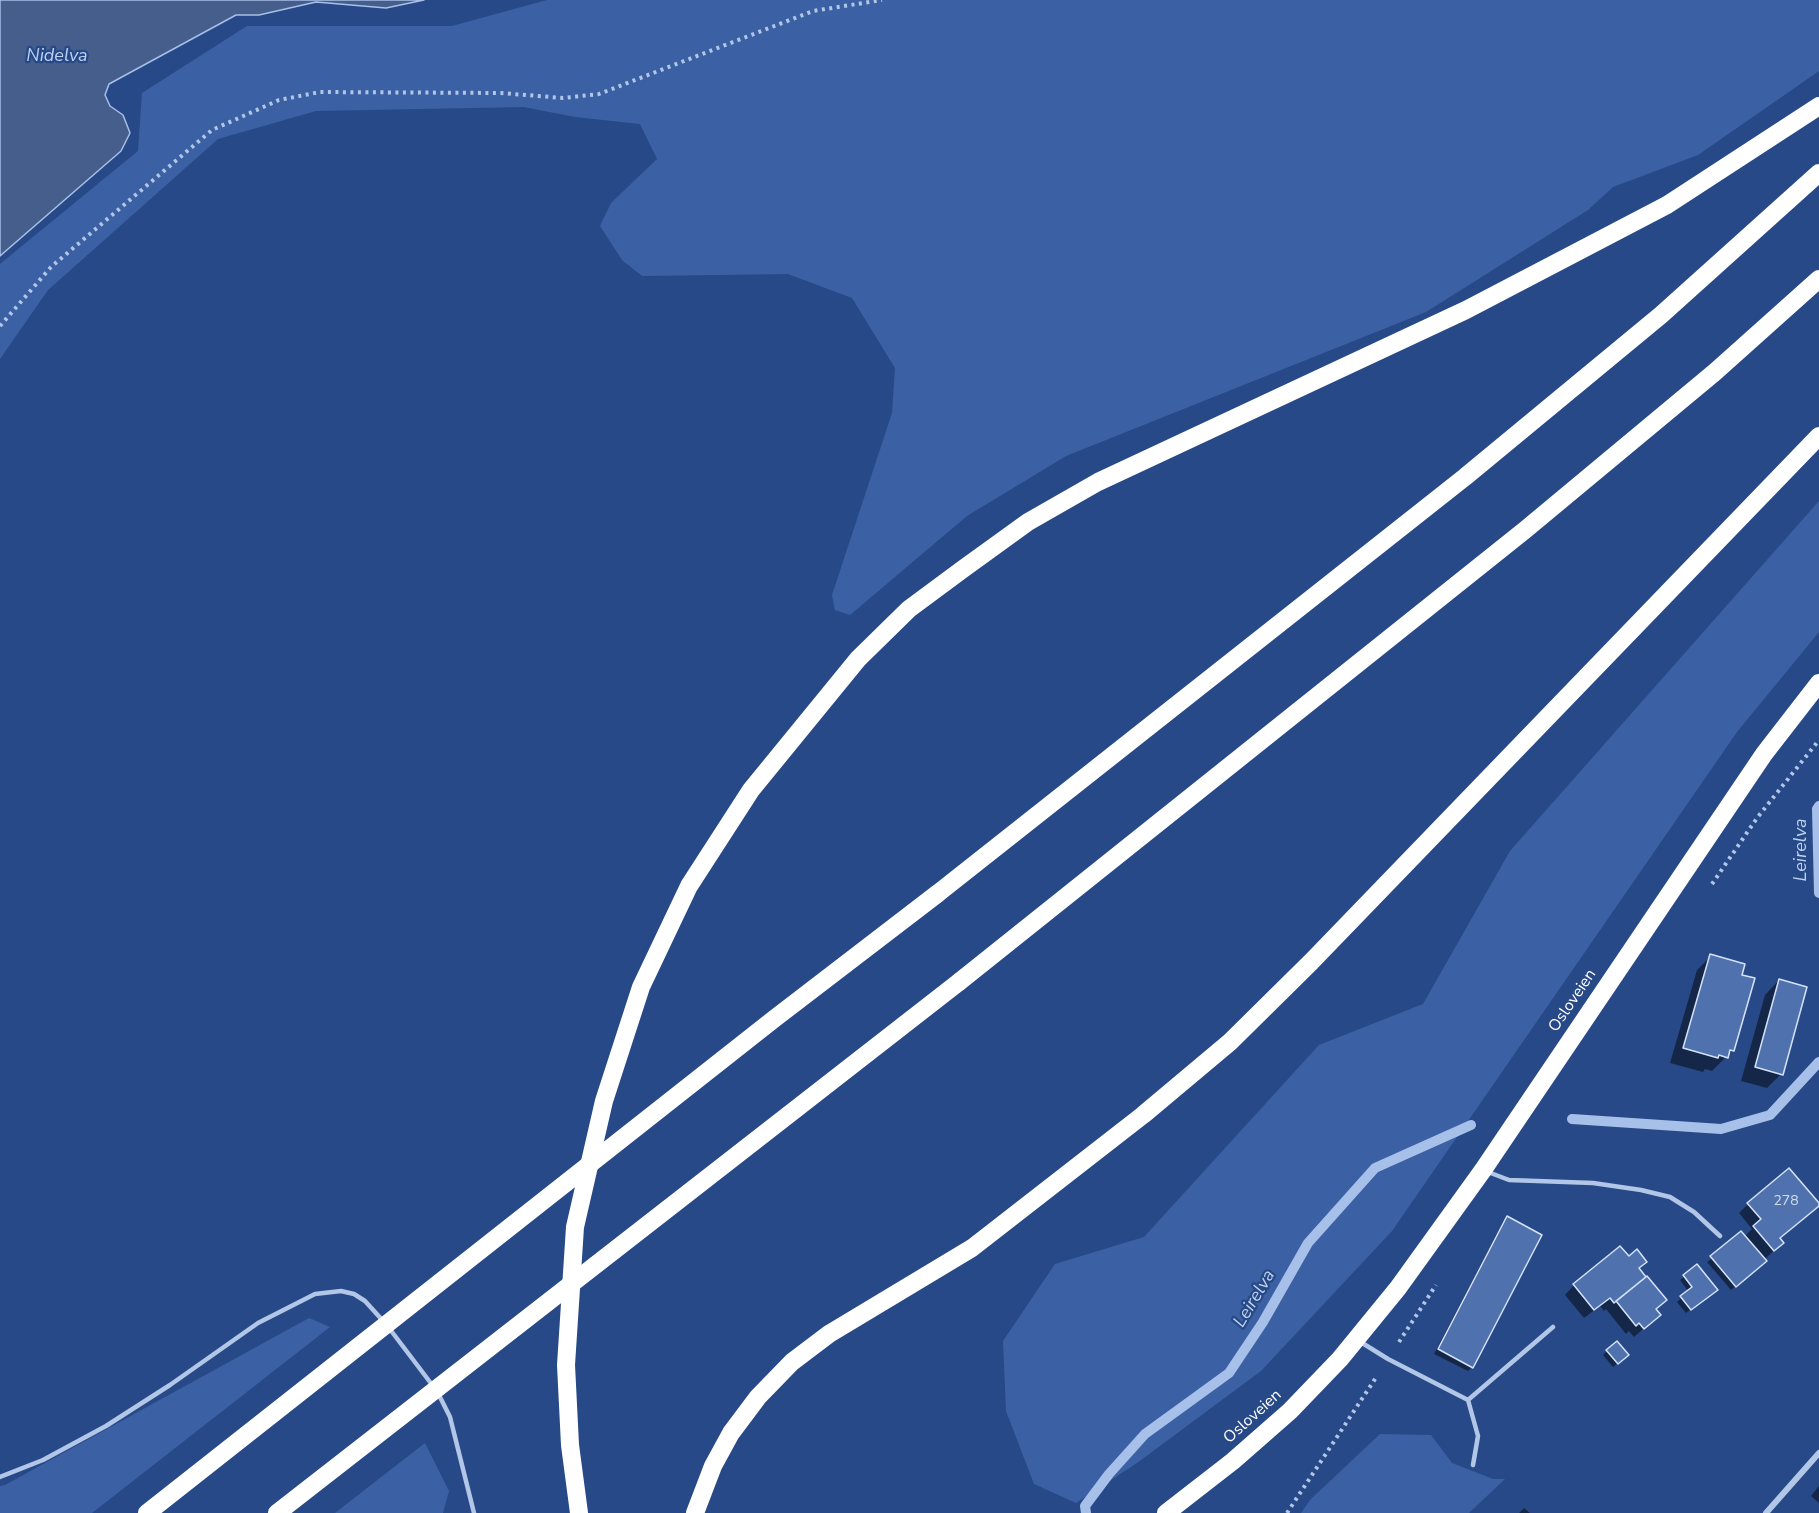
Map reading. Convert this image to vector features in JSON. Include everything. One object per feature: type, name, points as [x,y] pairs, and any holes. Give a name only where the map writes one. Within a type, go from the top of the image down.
[{"type":"highway","points":[[579,1513],[570,1445],[566,1365],[575,1227],[604,1101],[641,987],[689,886],[751,790],[858,659],[909,609],[1028,522],[1098,482],[1466,310],[1667,205],[1819,106]]},
{"type":"highway","points":[[147,1513],[1465,477],[1661,315],[1819,173]]},
{"type":"highway","points":[[277,1513],[959,982],[1525,530],[1715,372],[1819,279]]},
{"type":"highway","points":[[695,1513],[713,1466],[731,1433],[758,1397],[792,1362],[829,1334],[972,1248],[1135,1122],[1230,1042],[1311,962],[1819,436]]},
{"type":"highway","name":"Osloveien","points":[[1167,1513],[1233,1461],[1290,1411],[1357,1339],[1398,1288],[1483,1170],[1764,754],[1819,683]]},
{"type":"street","points":[[1766,1513],[1819,1453]]},
{"type":"lane","points":[[1483,1170],[1509,1180],[1593,1183],[1670,1197],[1694,1212],[1720,1236]]},
{"type":"lane","points":[[0,1477],[43,1460],[106,1426],[170,1385],[258,1323],[315,1294],[341,1291],[365,1301],[374,1310],[443,1398],[450,1417],[474,1513]]},
{"type":"lane","points":[[1467,1400],[1553,1327]]},
{"type":"lane","points":[[1357,1339],[1388,1359],[1467,1400],[1478,1436],[1473,1465]]},
{"type":"path","points":[[0,326],[51,267],[212,130],[279,100],[320,92],[501,93],[563,98],[598,94],[813,11],[882,0]]},
{"type":"shaded area","points":[[547,0],[1819,0],[1819,71],[1698,155],[1613,187],[1588,210],[1426,312],[1066,456],[967,516],[850,615],[835,610],[832,595],[892,413],[895,368],[852,298],[788,274],[642,276],[622,260],[600,226],[611,203],[657,159],[640,124],[575,117],[524,107],[316,111],[218,139],[48,290],[0,359],[0,264],[138,151],[142,93],[247,26],[452,26]]},
{"type":"shaded area","points":[[1819,501],[1819,632],[1737,732],[1392,1231],[1261,1371],[1137,1463],[1076,1503],[1034,1484],[1006,1411],[1003,1341],[1055,1264],[1144,1237],[1319,1045],[1423,1004],[1510,851]]},
{"type":"shaded area","points":[[309,1318],[330,1327],[92,1513],[0,1513],[0,1486]]},
{"type":"shaded area","points":[[1380,1434],[1431,1435],[1452,1463],[1493,1479],[1505,1479],[1469,1513],[1301,1513],[1310,1500]]},
{"type":"shaded area","points":[[425,1443],[449,1491],[443,1513],[335,1513]]},
{"type":"water","name":"Nidelva","points":[[0,0],[424,0],[386,8],[316,2],[259,15],[236,15],[109,84],[105,95],[110,106],[123,115],[130,133],[121,151],[0,256]]},
{"type":"building","points":[[1710,954],[1745,964],[1742,975],[1755,978],[1734,1051],[1730,1050],[1728,1058],[1719,1055],[1718,1058],[1683,1048]]},
{"type":"building","points":[[1779,979],[1807,987],[1783,1075],[1755,1067]]},
{"type":"building","points":[[1789,1168],[1819,1203],[1819,1206],[1780,1238],[1784,1243],[1774,1251],[1753,1226],[1761,1219],[1747,1203]]},
{"type":"building","points":[[1507,1216],[1542,1235],[1473,1368],[1438,1349]]},
{"type":"building","points":[[1741,1231],[1767,1261],[1736,1287],[1710,1256]]},
{"type":"building","points":[[1620,1246],[1629,1256],[1637,1249],[1647,1262],[1639,1268],[1646,1277],[1614,1303],[1610,1298],[1594,1310],[1573,1284]]},
{"type":"building","points":[[1697,1264],[1718,1290],[1691,1310],[1680,1296],[1692,1287],[1683,1275]]},
{"type":"building","points":[[1647,1276],[1667,1300],[1656,1309],[1661,1315],[1644,1329],[1639,1323],[1636,1326],[1616,1301]]},
{"type":"building","points":[[1617,1341],[1629,1355],[1618,1364],[1606,1350]]},
{"type":"waterway","name":"Leirelva","points":[[1819,806],[1817,809],[1819,893]]},
{"type":"waterway","name":"Leirelva","points":[[1572,1119],[1721,1129],[1770,1115],[1819,1062]]},
{"type":"waterway","name":"Leirelva","points":[[1086,1513],[1085,1506],[1109,1474],[1145,1434],[1229,1373],[1263,1322],[1308,1243],[1375,1168],[1471,1125]]}]
